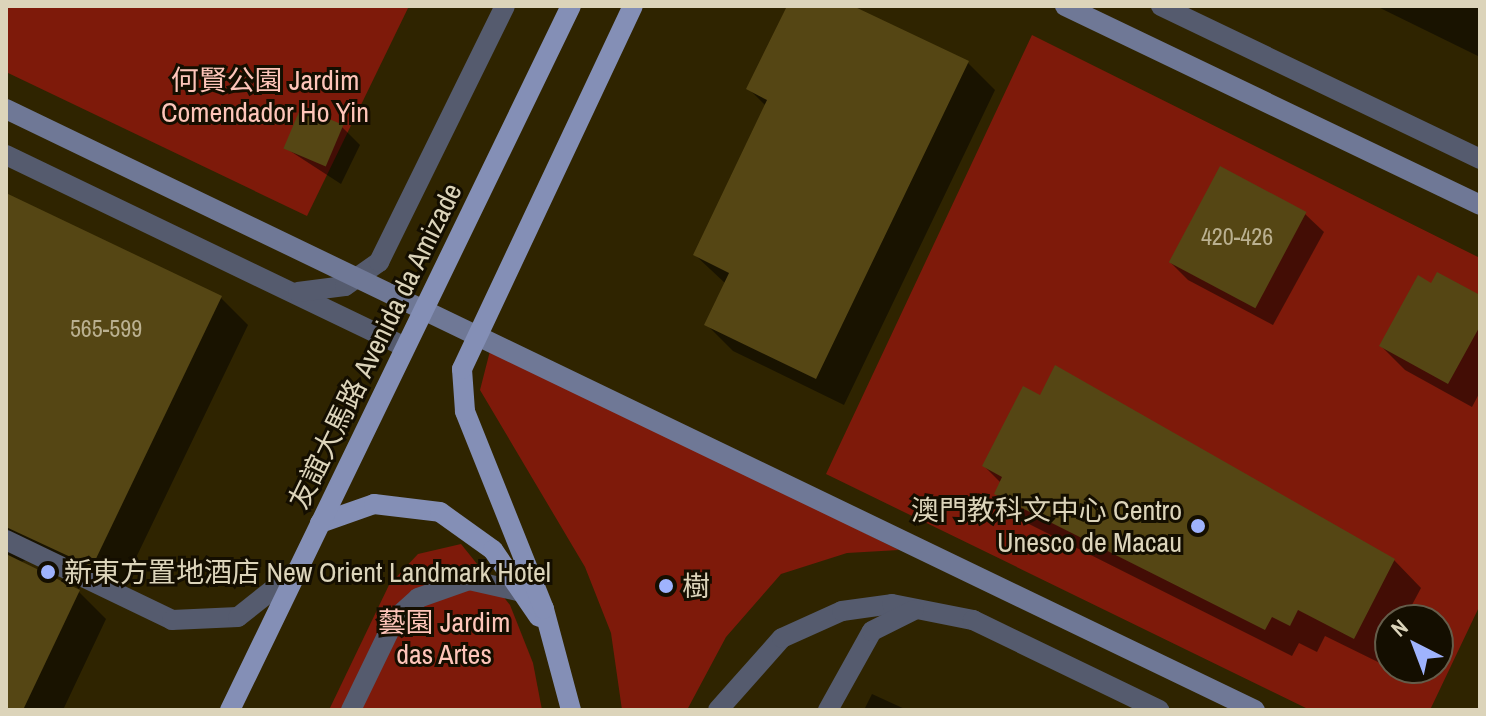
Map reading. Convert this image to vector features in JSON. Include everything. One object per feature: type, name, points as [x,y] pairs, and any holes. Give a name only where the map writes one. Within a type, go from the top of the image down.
[{"type":"main road","name":"友誼大馬路 Avenida da Amizade","points":[[230,710],[571,6]]},
{"type":"main road","points":[[570,705],[544,609],[465,411],[462,369],[478,325],[633,6]]},
{"type":"main road","points":[[1065,6],[1480,205]]},
{"type":"main road","points":[[6,109],[1255,710]]},
{"type":"main road","points":[[320,523],[374,504],[440,512],[493,550],[537,612],[570,705]]},
{"type":"street","points":[[278,286],[332,291],[379,262],[505,6]]},
{"type":"street","points":[[1166,7],[1480,159]]},
{"type":"street","points":[[6,155],[405,347]]},
{"type":"street","points":[[6,540],[172,620],[205,623],[267,600],[298,569]]},
{"type":"street","points":[[351,710],[395,619],[418,598],[469,580],[522,592]]},
{"type":"street","points":[[718,710],[756,659],[810,622],[875,604],[941,610],[1159,710]]},
{"type":"street","points":[[828,710],[872,631],[907,611],[941,610]]},
{"type":"green space","name":"何賢公園 Jardim Comendador Ho Yin","points":[[6,6],[409,6],[307,216],[6,72]]},
{"type":"green space","points":[[1032,35],[1480,258],[1480,605],[1454,660],[1454,604],[1374,604],[1374,684],[1442,684],[1430,710],[1310,710],[826,474]]},
{"type":"green space","points":[[491,347],[899,550],[847,553],[781,574],[726,637],[687,710],[622,710],[611,633],[585,567],[480,390]]},
{"type":"green space","name":"藝園 Jardim das Artes","points":[[461,544],[510,605],[533,663],[542,710],[329,710],[389,585],[418,554]]},
{"type":"building","points":[[787,6],[853,6],[969,61],[816,379],[704,325],[729,273],[693,255],[767,100],[746,89]]},
{"type":"building","points":[[301,107],[343,125],[326,166],[283,148]]},
{"type":"building","points":[[1220,166],[1307,212],[1255,308],[1169,262]]},
{"type":"building","points":[[6,193],[222,296],[92,567],[6,527]]},
{"type":"building","points":[[1437,272],[1480,295],[1480,326],[1448,384],[1379,346],[1418,275],[1431,283]]},
{"type":"building","name":"澳門教科文中心 Centro Unesco de Macau","points":[[1055,365],[1395,559],[1354,639],[1298,610],[1290,626],[1272,617],[1265,630],[994,494],[1002,477],[982,466],[1023,386],[1040,395]]},
{"type":"building","points":[[6,554],[80,590],[23,710],[6,710]]},
{"type":"place","name":"澳門教科文中心 Centro Unesco de Macau","points":[[1198,526]]},
{"type":"place","name":"新東方置地酒店 New Orient Landmark Hotel","points":[[48,572]]},
{"type":"place","name":"樹","points":[[666,586]]}]
